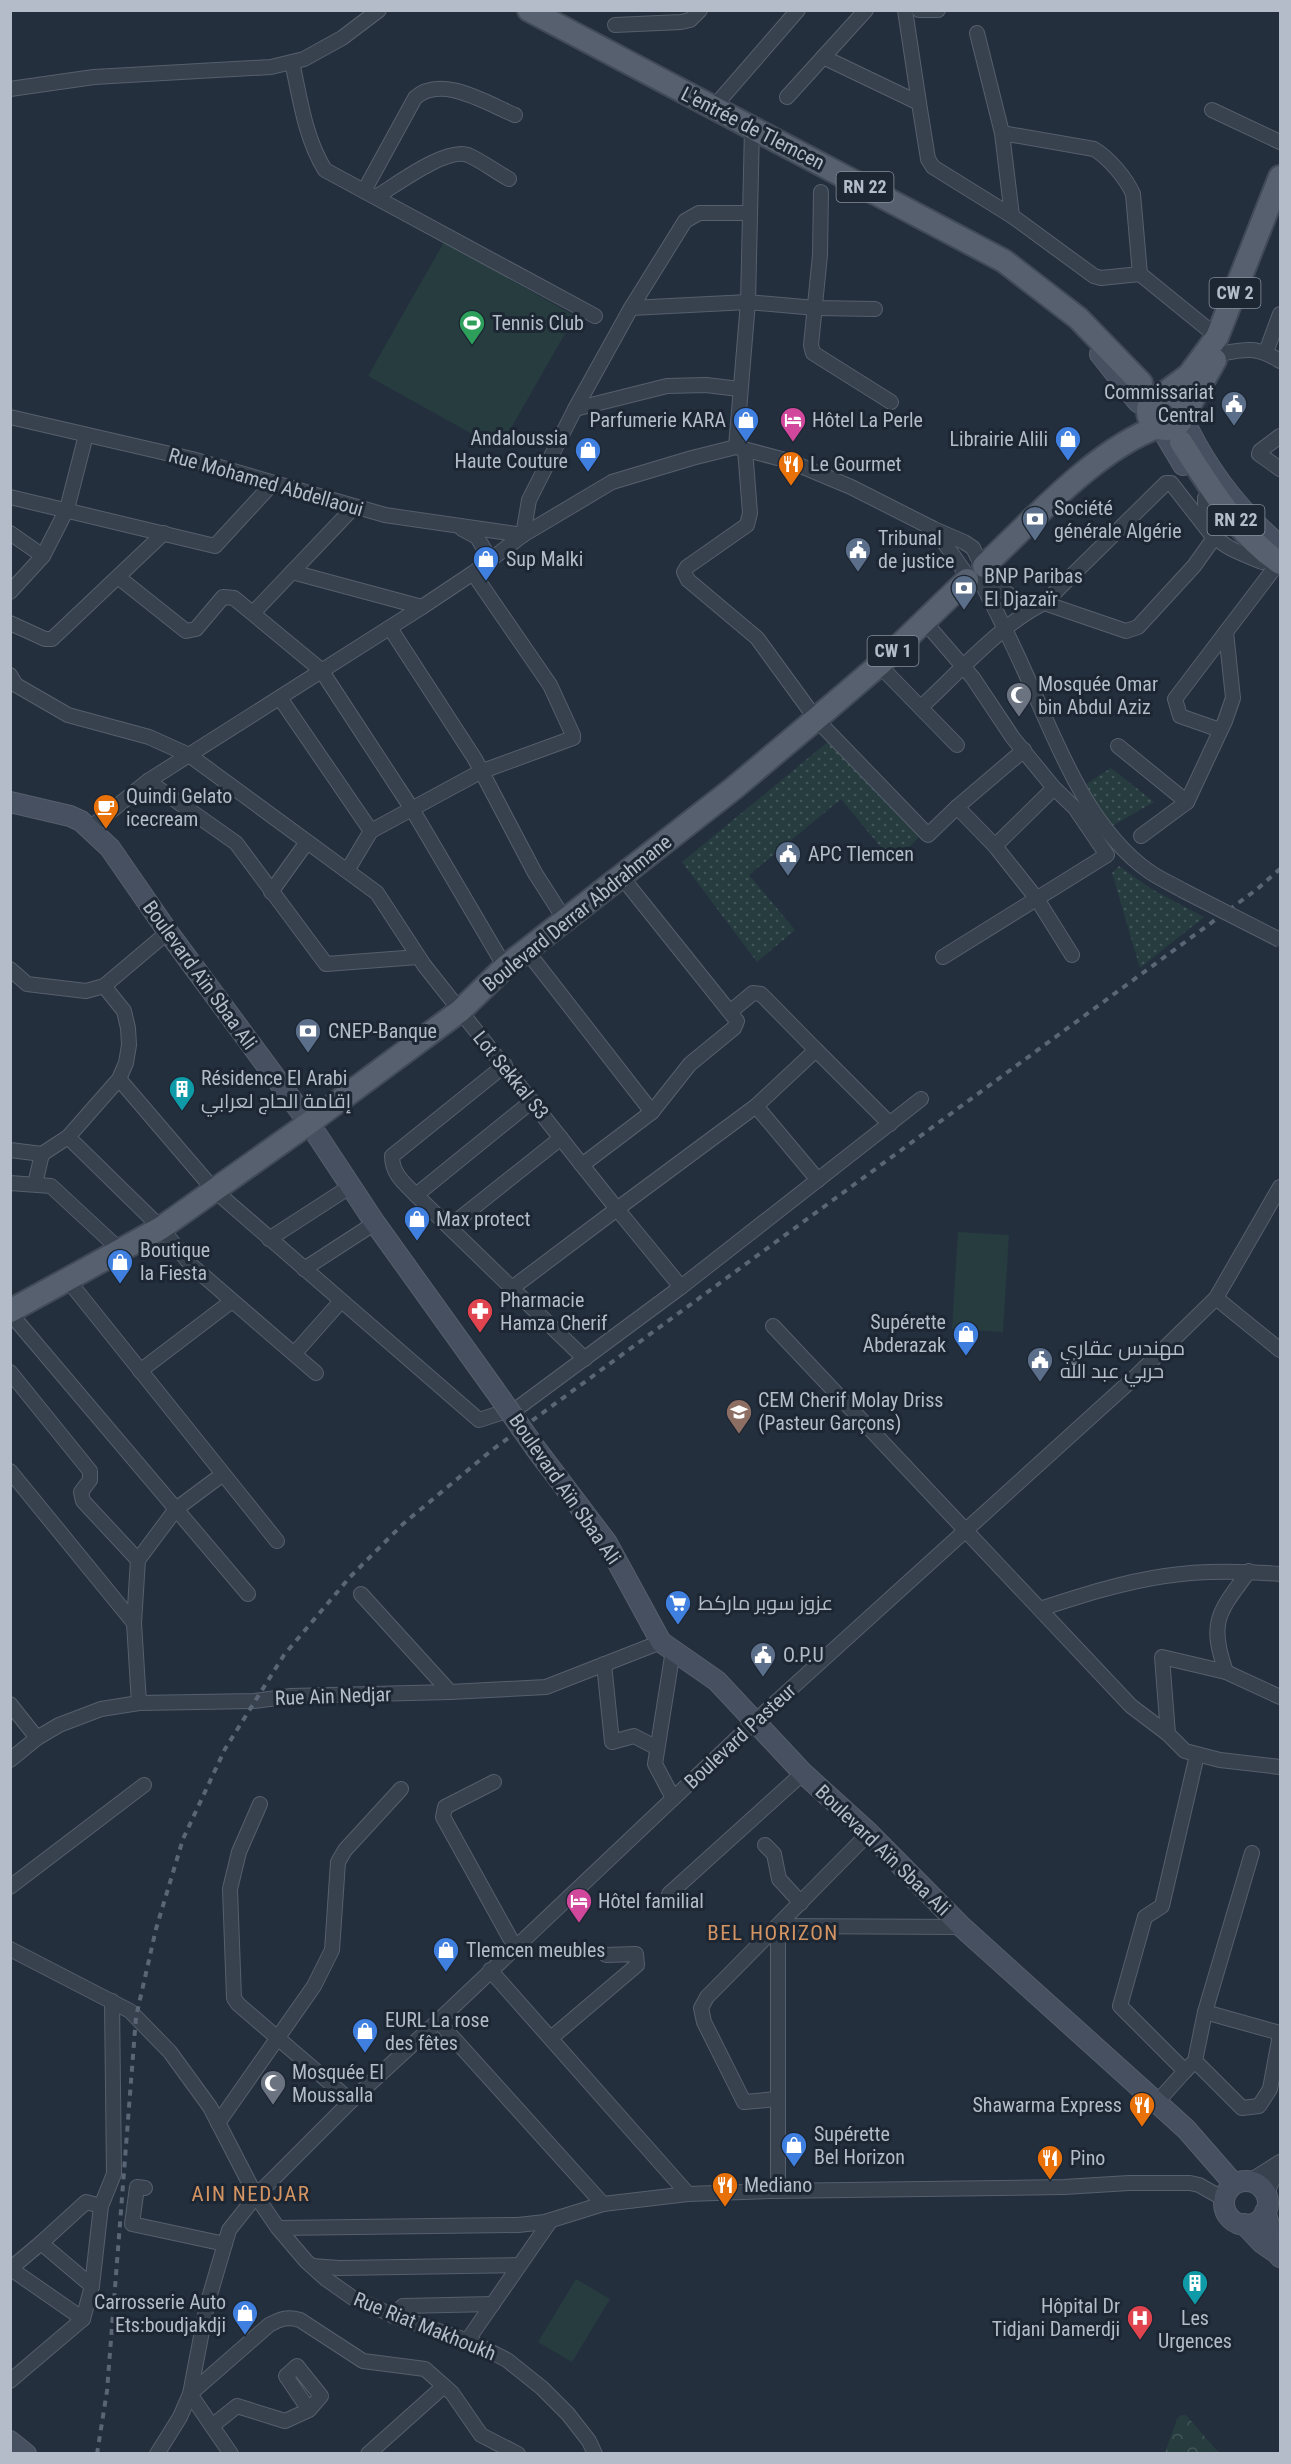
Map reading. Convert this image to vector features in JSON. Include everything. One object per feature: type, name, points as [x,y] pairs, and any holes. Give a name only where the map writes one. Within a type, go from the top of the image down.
[{"type":"main road","name":"L'entrée de Tlemcen","points":[[529,10],[977,245],[1018,270],[1078,318],[1141,383]]},
{"type":"main road","name":"CW 2","points":[[1184,415],[1218,337],[1280,177]]},
{"type":"main road","name":"CW 2","points":[[1157,410],[1189,375],[1218,337],[1281,212]]},
{"type":"main road","name":"L'entrée de Tlemcen","points":[[977,245],[988,259],[1071,325],[1103,357],[1137,401],[1157,410],[1205,498],[1233,534],[1274,567]]},
{"type":"main road","points":[[1184,415],[1172,428],[1157,410],[1178,396],[1184,407],[1184,415],[1191,435],[1223,486],[1260,529],[1281,546]]},
{"type":"main road","name":"Boulevard Derrar Abdrahmane","points":[[10,1312],[161,1228],[309,1123],[459,1011],[505,967],[816,719],[879,665],[923,620],[1083,474],[1129,440],[1157,410]]},
{"type":"main road","name":"RN 22","points":[[1181,442],[1239,525],[1263,549],[1274,567]]},
{"type":"main road","name":"Boulevard Aïn Sbaa Ali","points":[[10,802],[70,816],[90,828],[110,848],[168,932],[309,1123],[375,1223],[536,1449],[607,1543],[667,1646],[717,1681],[803,1773],[869,1833],[962,1927],[1158,2101],[1186,2128],[1236,2188]]},
{"type":"main road","points":[[1236,2188],[1262,2188],[1280,2255],[1262,2243],[1244,2224],[1229,2216],[1226,2211],[1236,2188]]},
{"type":"main road","points":[[1244,2224],[1257,2221],[1266,2203]]},
{"type":"main road","points":[[10,2440],[26,2454]]},
{"type":"street","points":[[10,88],[94,77],[271,67],[304,59],[342,38],[379,10]]},
{"type":"street","points":[[615,25],[681,22],[690,20],[700,10]]},
{"type":"street","points":[[713,108],[798,10]]},
{"type":"street","points":[[787,97],[866,10]]},
{"type":"street","points":[[905,10],[928,159],[933,167],[1012,216],[1094,276],[1101,278],[1140,274],[1218,337],[1244,349],[1266,352],[1281,360]]},
{"type":"street","points":[[919,10],[938,10]]},
{"type":"street","points":[[977,33],[1002,133],[1012,216]]},
{"type":"street","points":[[823,57],[920,103]]},
{"type":"street","points":[[292,62],[309,135],[316,156],[325,170],[595,316]]},
{"type":"street","points":[[370,194],[415,98],[422,91],[431,88],[447,88],[515,115]]},
{"type":"street","points":[[1212,110],[1281,142]]},
{"type":"street","points":[[752,128],[748,302],[739,390],[740,448],[750,513],[747,525],[687,567],[684,572],[688,580],[756,638],[816,719],[928,835],[1024,750]]},
{"type":"street","points":[[1002,133],[1094,149],[1101,153],[1129,184],[1133,194],[1140,274]]},
{"type":"street","points":[[370,194],[456,153],[468,155],[509,179]]},
{"type":"street","points":[[821,192],[816,308],[811,345],[813,353],[891,402]]},
{"type":"street","points":[[523,535],[529,500],[575,409],[632,308],[685,221],[699,213],[749,213]]},
{"type":"street","points":[[632,308],[748,302],[816,308],[875,309]]},
{"type":"street","points":[[1266,352],[1281,314]]},
{"type":"street","points":[[575,409],[667,386],[706,386],[739,390]]},
{"type":"street","name":"Rue Mohamed Abdellaoui","points":[[10,417],[192,459],[385,515],[434,523],[474,526],[523,535]]},
{"type":"street","points":[[10,592],[43,556],[67,509],[86,435]]},
{"type":"street","points":[[1281,436],[1259,454],[1281,469]]},
{"type":"street","points":[[90,828],[148,781],[423,607],[523,535],[612,482],[740,448],[789,461],[851,487],[973,548],[977,573],[1006,629],[1062,754],[1085,799],[1120,845],[1149,871],[1281,940]]},
{"type":"street","points":[[10,497],[215,546],[273,483]]},
{"type":"street","points":[[921,707],[1006,629],[1029,610],[1044,603],[1166,483],[1171,483],[1214,538],[1232,549],[1274,567],[1175,699],[1180,716],[1220,730]]},
{"type":"street","points":[[1205,498],[1206,518],[1214,538]]},
{"type":"street","points":[[254,612],[354,507]]},
{"type":"street","points":[[434,523],[465,530],[477,537],[490,559]]},
{"type":"street","points":[[934,529],[977,573],[1029,610]]},
{"type":"street","points":[[10,533],[43,556]]},
{"type":"street","points":[[10,623],[45,639],[52,639],[164,533]]},
{"type":"street","points":[[1044,603],[1126,631],[1138,627],[1194,566],[1214,538]]},
{"type":"street","points":[[292,572],[423,607]]},
{"type":"street","points":[[346,871],[371,831],[480,772],[570,741],[573,735],[550,685],[473,573]]},
{"type":"street","points":[[118,576],[186,631],[196,629],[223,597],[234,598],[254,612],[321,670],[412,809],[505,967]]},
{"type":"street","points":[[923,620],[973,678],[1013,738],[1054,788],[1075,808],[1107,855],[943,957]]},
{"type":"street","points":[[390,628],[475,759],[535,873],[565,920]]},
{"type":"street","points":[[1141,836],[1187,802],[1220,730],[1233,698],[1226,632]]},
{"type":"street","points":[[879,665],[957,745]]},
{"type":"street","name":"Lot Sekkal S3","points":[[10,675],[16,685],[68,715],[149,737],[189,755],[377,893],[418,957],[459,1011],[505,1065],[582,1166],[681,1287]]},
{"type":"street","points":[[280,698],[371,831]]},
{"type":"street","points":[[1118,746],[1187,802]]},
{"type":"street","points":[[148,781],[236,843],[326,964],[418,957]]},
{"type":"street","points":[[995,846],[1054,788]]},
{"type":"street","points":[[957,807],[995,846],[1037,899],[1072,955]]},
{"type":"street","points":[[271,892],[307,842]]},
{"type":"street","points":[[582,1166],[652,1112],[690,1064],[734,1028],[736,1022],[621,876]]},
{"type":"street","points":[[10,969],[27,984],[86,991],[104,986],[168,932]]},
{"type":"street","points":[[526,950],[652,1112]]},
{"type":"street","points":[[10,1150],[42,1154],[69,1137],[119,1079],[126,1063],[129,1045],[128,1028],[124,1011],[104,986]]},
{"type":"street","points":[[730,1012],[753,993],[761,994],[890,1124]]},
{"type":"street","points":[[512,1288],[756,1106],[816,1050]]},
{"type":"street","points":[[505,1065],[392,1156],[392,1166],[398,1178],[585,1359]]},
{"type":"street","points":[[119,1079],[214,1190],[479,1420],[519,1407],[681,1287],[921,1099]]},
{"type":"street","points":[[416,1195],[532,1101]]},
{"type":"street","points":[[756,1106],[818,1180]]},
{"type":"street","points":[[69,1137],[161,1228],[192,1265],[316,1373]]},
{"type":"street","points":[[449,1227],[561,1138]]},
{"type":"street","points":[[35,1184],[42,1154]]},
{"type":"street","points":[[10,1183],[51,1186],[120,1250]]},
{"type":"street","points":[[269,1239],[351,1186]]},
{"type":"street","name":"Boulevard Pasteur","points":[[190,2394],[207,2305],[225,2244],[230,2230],[256,2196],[351,2101],[754,1722],[1135,1377],[1216,1298],[1281,1187]]},
{"type":"street","points":[[304,1269],[375,1223]]},
{"type":"street","points":[[67,1279],[277,1541]]},
{"type":"street","points":[[1216,1298],[1281,1350]]},
{"type":"street","points":[[140,1371],[232,1301]]},
{"type":"street","points":[[294,1354],[341,1301]]},
{"type":"street","points":[[10,1312],[248,1594]]},
{"type":"street","points":[[773,1326],[1131,1706],[1168,1734],[1185,1751],[1220,1760],[1281,1767]]},
{"type":"street","points":[[10,1372],[90,1472],[90,1480],[81,1492],[83,1501],[138,1560]]},
{"type":"street","points":[[10,1471],[134,1623]]},
{"type":"street","points":[[139,1703],[134,1623],[138,1560],[176,1509],[223,1474]]},
{"type":"street","points":[[1040,1609],[1087,1594],[1165,1576],[1249,1571],[1281,1574]]},
{"type":"street","points":[[1226,1672],[1217,1646],[1217,1629],[1221,1611],[1249,1571]]},
{"type":"street","points":[[360,1594],[450,1692]]},
{"type":"street","points":[[667,1646],[655,1764],[673,1798]]},
{"type":"street","name":"Rue Ain Nedjar","points":[[10,1760],[37,1738],[59,1725],[101,1709],[139,1703],[254,1701],[291,1696],[546,1687],[604,1664],[667,1646]]},
{"type":"street","points":[[1168,1734],[1162,1657],[1226,1672],[1281,1697]]},
{"type":"street","points":[[604,1664],[612,1742],[634,1736],[657,1748]]},
{"type":"street","points":[[10,1704],[37,1738]]},
{"type":"street","points":[[1197,1755],[1162,1906],[1145,1917],[1120,2006],[1242,2108],[1259,2106],[1270,2089],[1281,2034],[1205,2012]]},
{"type":"street","points":[[669,1894],[803,1773]]},
{"type":"street","points":[[495,1782],[448,1805],[442,1811],[443,1817],[515,1947]]},
{"type":"street","points":[[10,1887],[144,1785]]},
{"type":"street","points":[[218,2123],[314,1986],[332,1950],[338,1862],[345,1850],[401,1789]]},
{"type":"street","points":[[260,1804],[239,1852],[230,1889],[234,1998],[238,2004],[351,2101]]},
{"type":"street","points":[[777,2099],[744,2102],[704,2022],[702,2008],[707,1997],[869,1833]]},
{"type":"street","points":[[765,1845],[774,1854],[778,1879],[801,1903]]},
{"type":"street","points":[[1158,2101],[1190,2066],[1252,1853]]},
{"type":"street","points":[[778,1926],[962,1927]]},
{"type":"street","points":[[778,1926],[778,2191]]},
{"type":"street","name":"Rue Riat Makhoukh","points":[[10,1949],[130,2011],[170,2052],[210,2107],[256,2196],[278,2228],[312,2266],[353,2298],[393,2316],[467,2341],[507,2360],[542,2388],[589,2440],[595,2454]]},
{"type":"street","points":[[550,2038],[636,1965],[636,1954],[606,1955]]},
{"type":"street","points":[[490,1970],[688,2194]]},
{"type":"street","points":[[10,2381],[83,2319],[92,2286],[101,2206],[114,2174],[112,2001]]},
{"type":"street","points":[[438,2021],[603,2204]]},
{"type":"street","points":[[278,2228],[518,2225],[551,2220],[603,2204],[688,2194],[1064,2187],[1129,2183],[1190,2183],[1236,2188],[1281,2163]]},
{"type":"street","points":[[1266,2203],[1281,2163]]},
{"type":"street","points":[[145,2188],[137,2187],[132,2224],[225,2244]]},
{"type":"street","points":[[83,2319],[11,2269],[86,2202],[101,2206]]},
{"type":"street","points":[[467,2341],[551,2220]]},
{"type":"street","points":[[41,2243],[92,2286]]},
{"type":"street","points":[[312,2266],[339,2268],[519,2265]]},
{"type":"street","points":[[393,2316],[403,2306],[493,2304]]},
{"type":"street","points":[[157,2454],[180,2416],[190,2394],[269,2325],[283,2318],[300,2320],[363,2361],[425,2369],[452,2393],[481,2435],[518,2454]]},
{"type":"street","points":[[368,2454],[444,2386]]},
{"type":"street","points":[[190,2394],[231,2454]]},
{"type":"street","points":[[212,2426],[237,2406],[285,2421],[309,2410]]},
{"type":"green space","name":"Tennis Club","points":[[444,242],[575,316],[499,449],[368,376]]},
{"type":"green space","points":[[829,741],[921,835],[894,863],[841,799],[749,875],[795,930],[757,962],[682,862]]},
{"type":"green space","points":[[1111,768],[1154,802],[1112,826],[1083,786]]},
{"type":"green space","points":[[1119,866],[1153,890],[1204,917],[1140,968],[1112,873]]},
{"type":"green space","points":[[958,1232],[1009,1235],[1003,1332],[952,1329]]},
{"type":"green space","points":[[576,2279],[610,2299],[572,2362],[538,2342]]},
{"type":"green space","points":[[1181,2415],[1186,2415],[1219,2453],[1165,2453],[1177,2419]]},
{"type":"tunnel","points":[[1141,383],[1181,442]]},
{"type":"railway","points":[[97,2454],[107,2391],[136,2017],[156,1929],[183,1839],[225,1749],[284,1655],[350,1577],[403,1524],[492,1450],[1256,890],[1280,869]]},
{"type":"place","name":"Tennis Club","points":[[472,346]]},
{"type":"place","name":"Commissariat Central","points":[[1234,427]]},
{"type":"place","name":"Parfumerie KARA","points":[[746,443]]},
{"type":"place","name":"Hôtel La Perle","points":[[793,443]]},
{"type":"place","name":"Librairie Alili","points":[[1068,462]]},
{"type":"place","name":"Andaloussia Haute Couture","points":[[588,473]]},
{"type":"place","name":"Le Gourmet","points":[[791,487]]},
{"type":"place","name":"Société générale Algérie","points":[[1035,542]]},
{"type":"place","name":"Tribunal de justice","points":[[858,573]]},
{"type":"place","name":"Sup Malki","points":[[486,582]]},
{"type":"place","name":"BNP Paribas El Djazaïr","points":[[964,611]]},
{"type":"place","name":"Mosquée Omar bin Abdul Aziz","points":[[1019,718]]},
{"type":"place","name":"Quindi Gelato icecream","points":[[106,830]]},
{"type":"place","name":"APC Tlemcen","points":[[788,877]]},
{"type":"place","name":"CNEP-Banque","points":[[308,1054]]},
{"type":"place","name":"Résidence El Arabi إقامة الحاج لعرابي","points":[[182,1112]]},
{"type":"place","name":"Max protect","points":[[417,1242]]},
{"type":"place","name":"Boutique la Fiesta","points":[[120,1285]]},
{"type":"place","name":"Pharmacie Hamza Cherif","points":[[480,1334]]},
{"type":"place","name":"Supérette Abderazak","points":[[966,1357]]},
{"type":"place","name":"مهندس عقاري حربي عبد الله","points":[[1040,1383]]},
{"type":"place","name":"CEM Cherif Molay Driss (Pasteur Garçons)","points":[[739,1435]]},
{"type":"place","name":"عزوز سوبر ماركط","points":[[678,1626]]},
{"type":"place","name":"O.P.U","points":[[763,1678]]},
{"type":"place","name":"Hôtel familial","points":[[579,1924]]},
{"type":"place","name":"Tlemcen meubles","points":[[446,1973]]},
{"type":"place","name":"EURL La rose des fêtes","points":[[365,2054]]},
{"type":"place","name":"Mosquée El Moussalla","points":[[273,2106]]},
{"type":"place","name":"Shawarma Express","points":[[1142,2128]]},
{"type":"place","name":"Supérette Bel Horizon","points":[[794,2168]]},
{"type":"place","name":"Pino","points":[[1050,2181]]},
{"type":"place","name":"Mediano","points":[[725,2208]]},
{"type":"place","name":"Les Urgences","points":[[1195,2306]]},
{"type":"place","name":"Carrosserie Auto Ets:boudjakdji","points":[[245,2336]]},
{"type":"place","name":"Hôpital Dr Tidjani Damerdji","points":[[1140,2341]]},
{"type":"district","name":"BEL HORIZON","points":[[773,1933]]},
{"type":"district","name":"AIN NEDJAR","points":[[251,2194]]}]
